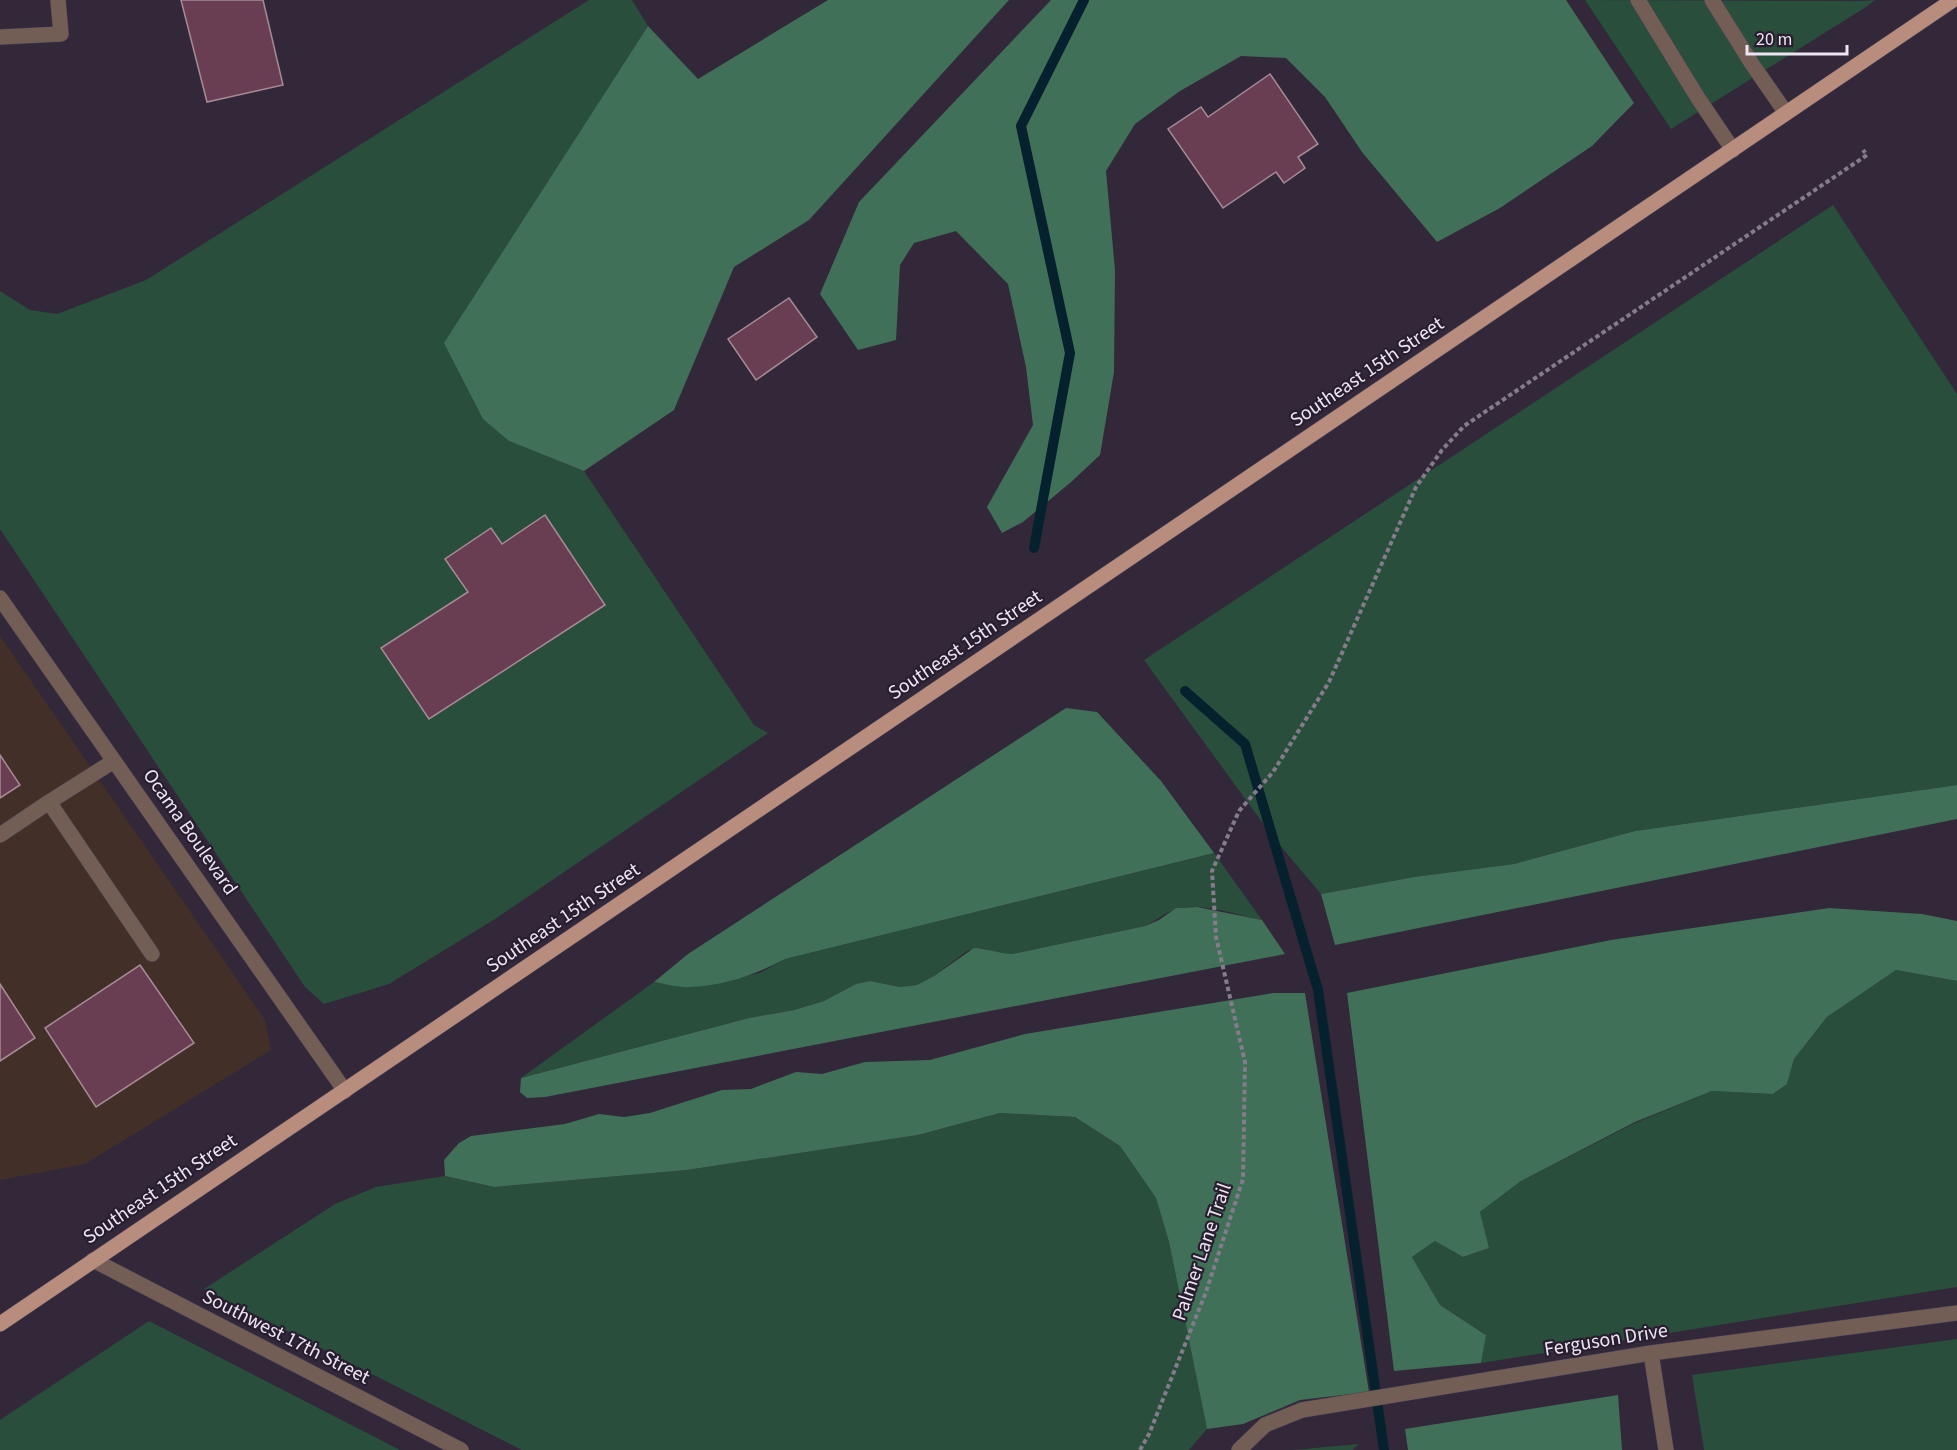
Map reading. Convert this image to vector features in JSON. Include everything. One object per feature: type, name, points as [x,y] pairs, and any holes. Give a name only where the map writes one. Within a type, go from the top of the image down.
[{"type":"main road","name":"Southeast 15th Street","points":[[0,1324],[1953,0]]},
{"type":"street","points":[[0,37],[61,34],[58,0]]},
{"type":"street","points":[[1638,0],[1733,150]]},
{"type":"street","points":[[1712,0],[1786,113]]},
{"type":"street","name":"Ocama Boulevard","points":[[0,598],[345,1091]]},
{"type":"street","points":[[0,835],[114,761]]},
{"type":"street","points":[[49,802],[152,954]]},
{"type":"street","name":"Southwest 17th Street","points":[[93,1260],[461,1450]]},
{"type":"street","name":"Ferguson Drive","points":[[1239,1450],[1265,1425],[1302,1410],[1650,1353],[1957,1313]]},
{"type":"street","points":[[1650,1353],[1666,1450]]},
{"type":"path","name":"Palmer Lane Trail","points":[[1140,1450],[1149,1434],[1206,1292],[1243,1179],[1245,1062],[1216,937],[1212,871],[1239,812],[1274,772],[1329,682],[1416,487],[1442,450],[1464,426],[1867,155],[1863,150]]},
{"type":"shaded area","points":[[0,636],[265,1020],[271,1050],[85,1164],[0,1180]]},
{"type":"green space","points":[[589,0],[632,0],[648,26],[445,343],[509,441],[584,471],[754,725],[768,733],[495,919],[389,984],[324,1004],[305,987],[0,529],[0,291],[30,310],[57,314],[146,280]]},
{"type":"green space","points":[[828,0],[1009,0],[809,220],[734,267],[674,410],[584,471],[509,441],[483,419],[444,343],[648,26],[698,79]]},
{"type":"green space","points":[[1051,0],[1566,0],[1634,103],[1592,146],[1500,208],[1437,242],[1362,152],[1325,97],[1286,58],[1241,56],[1180,91],[1135,124],[1106,171],[1115,270],[1114,372],[1100,455],[1023,522],[1002,533],[987,507],[1033,425],[1026,367],[1008,284],[956,231],[914,243],[900,265],[896,340],[858,350],[820,294],[859,202]]},
{"type":"green space","points":[[1585,0],[1860,1],[1875,0],[1671,129]]},
{"type":"green space","points":[[1833,205],[1957,394],[1957,785],[1635,831],[1514,864],[1414,877],[1321,894],[1273,837],[1144,660]]},
{"type":"green space","points":[[1066,708],[1097,712],[1161,781],[1214,853],[785,959],[762,970],[728,981],[686,987],[654,982],[688,954]]},
{"type":"green space","points":[[1957,785],[1957,819],[1335,945],[1321,894],[1414,877],[1514,864],[1635,831]]},
{"type":"green space","points":[[1214,853],[1262,920],[1210,908],[1179,908],[1145,926],[1012,954],[1001,954],[982,948],[967,951],[934,976],[917,985],[900,987],[870,981],[856,984],[824,1001],[794,1010],[749,1018],[521,1078],[654,982],[689,987],[760,973],[785,959]]},
{"type":"green space","points":[[1197,907],[1262,920],[1285,954],[545,1097],[527,1098],[520,1092],[521,1078],[749,1018],[794,1010],[824,1001],[856,984],[870,981],[900,987],[917,985],[974,948],[1012,954],[1145,926],[1159,920],[1176,908]]},
{"type":"green space","points":[[1829,908],[1922,914],[1957,921],[1957,981],[1896,970],[1827,1017],[1794,1059],[1787,1084],[1773,1094],[1712,1091],[1635,1122],[1521,1181],[1480,1212],[1489,1248],[1463,1257],[1435,1241],[1412,1257],[1440,1305],[1486,1335],[1481,1363],[1394,1371],[1347,993],[1611,940]]},
{"type":"green space","points":[[1896,970],[1957,981],[1957,1287],[1481,1363],[1485,1334],[1440,1305],[1412,1257],[1435,1241],[1463,1257],[1489,1248],[1480,1212],[1521,1181],[1635,1123],[1712,1091],[1773,1094],[1787,1084],[1794,1059],[1827,1017]]},
{"type":"green space","points":[[1273,993],[1305,993],[1369,1392],[1300,1400],[1243,1424],[1207,1429],[1169,1242],[1156,1198],[1120,1146],[1075,1117],[1000,1113],[918,1135],[687,1170],[494,1187],[445,1176],[444,1160],[459,1143],[471,1136],[565,1124],[599,1114],[624,1117],[650,1113],[722,1090],[751,1089],[796,1072],[822,1074],[865,1062],[930,1060],[1025,1034]]},
{"type":"green space","points":[[1000,1113],[1075,1117],[1120,1146],[1156,1198],[1169,1242],[1207,1429],[1189,1450],[522,1450],[204,1289],[335,1204],[376,1187],[445,1176],[494,1187],[687,1170],[918,1135]]},
{"type":"green space","points":[[149,1321],[400,1450],[0,1450],[0,1420]]},
{"type":"green space","points":[[1957,1339],[1957,1450],[1704,1450],[1692,1375]]},
{"type":"green space","points":[[1618,1395],[1622,1450],[1408,1450],[1405,1429]]},
{"type":"green space","points":[[1359,1444],[1352,1450],[1293,1450]]},
{"type":"building","points":[[181,0],[263,0],[283,85],[207,102]]},
{"type":"building","points":[[1270,74],[1318,144],[1298,157],[1305,168],[1284,183],[1276,172],[1223,208],[1168,129],[1201,107],[1208,117]]},
{"type":"building","points":[[789,298],[817,337],[756,380],[728,339]]},
{"type":"building","points":[[545,515],[605,605],[429,719],[381,648],[468,592],[445,559],[491,528],[502,544]]},
{"type":"building","points":[[0,755],[20,785],[0,798]]},
{"type":"building","points":[[140,965],[194,1043],[96,1107],[45,1028]]},
{"type":"building","points":[[0,984],[35,1038],[0,1061]]},
{"type":"waterway","points":[[1034,548],[1070,353],[1021,126],[1084,0]]},
{"type":"waterway","points":[[1185,691],[1245,744],[1318,990],[1384,1450]]}]
